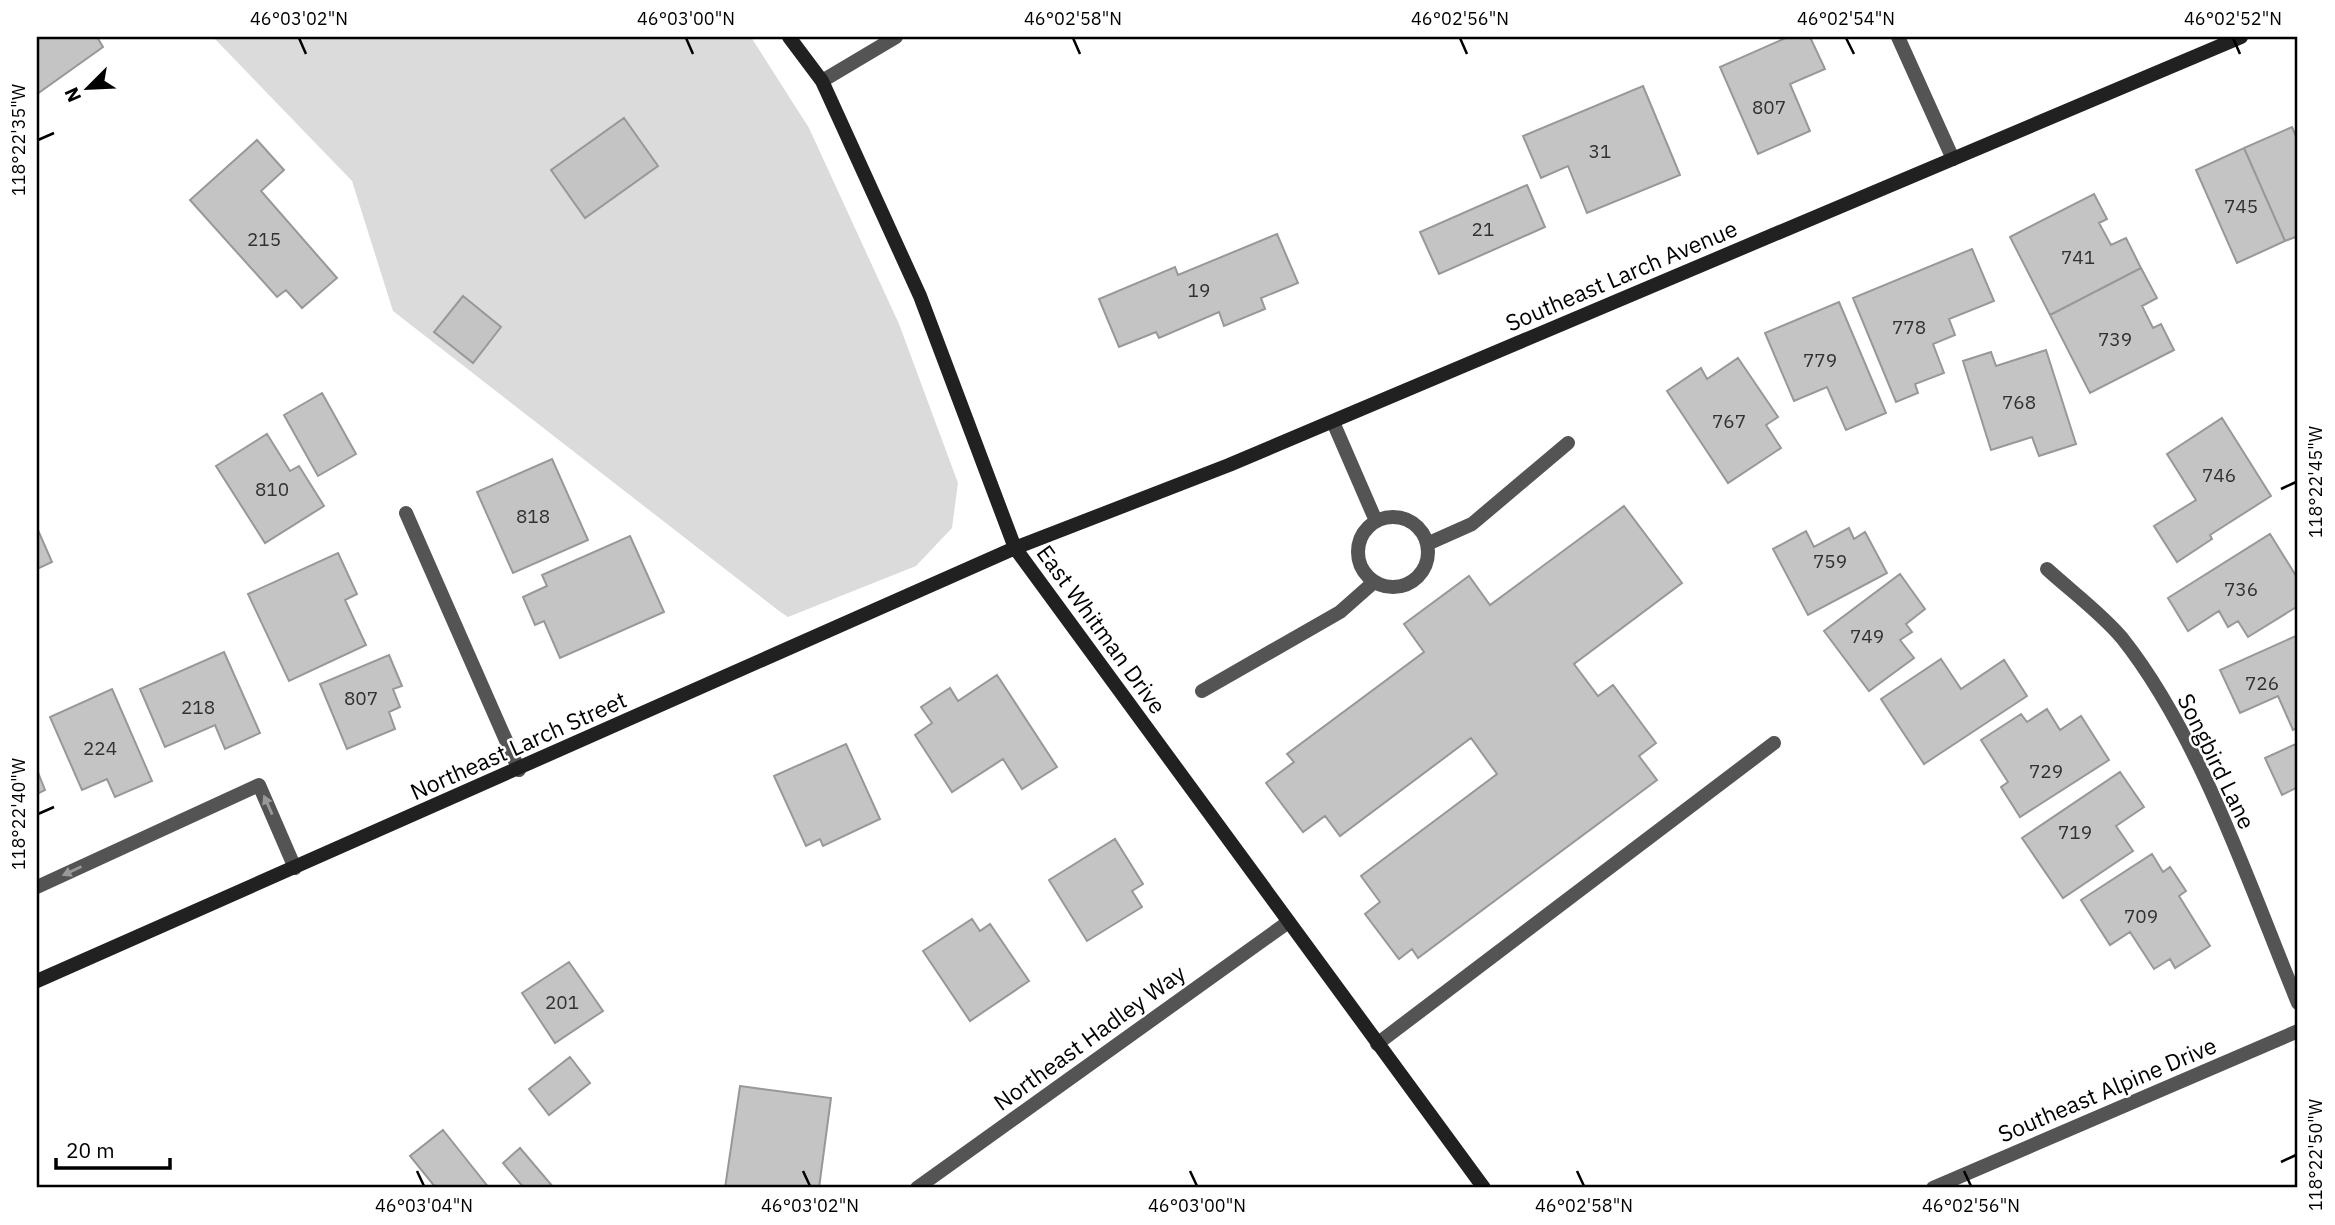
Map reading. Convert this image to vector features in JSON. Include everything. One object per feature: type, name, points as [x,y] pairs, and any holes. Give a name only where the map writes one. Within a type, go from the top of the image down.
[{"type":"main road","name":"East Whitman Drive","points":[[789,37],[822,80],[920,296],[1016,548],[1287,923],[1484,1188]]},
{"type":"main road","name":"Southeast Larch Avenue","points":[[1016,548],[1333,422],[2241,37]]},
{"type":"main road","name":"Northeast Larch Street","points":[[37,981],[1016,548]]},
{"type":"street","points":[[822,80],[896,37]]},
{"type":"street","points":[[1898,37],[1953,159]]},
{"type":"street","points":[[1333,422],[1376,521]]},
{"type":"street","points":[[1427,544],[1472,524],[1568,443]]},
{"type":"street","points":[[406,513],[519,770]]},
{"type":"street","points":[[1398,517],[1411,522],[1421,531],[1427,544],[1423,571],[1413,581],[1401,586],[1387,587],[1374,582],[1364,573],[1358,560],[1362,533],[1376,521],[1398,517]]},
{"type":"street","name":"Songbird Lane","points":[[2047,569],[2121,637],[2175,718],[2298,1003]]},
{"type":"street","points":[[1202,691],[1340,612],[1374,582]]},
{"type":"street","points":[[1377,1044],[1774,743]]},
{"type":"street","points":[[37,887],[259,785],[295,868]]},
{"type":"street","name":"Northeast Hadley Way","points":[[917,1188],[1287,923]]},
{"type":"street","name":"Southeast Alpine Drive","points":[[1933,1188],[2298,1031]]},
{"type":"shaded area","points":[[213,37],[751,37],[809,128],[899,324],[958,483],[952,528],[916,566],[788,617],[393,311],[352,181]]},
{"type":"building","points":[[37,37],[97,37],[103,47],[37,94]]},
{"type":"building","points":[[1788,37],[1810,37],[1825,69],[1790,84],[1810,131],[1758,154],[1720,67]]},
{"type":"building","points":[[1643,86],[1680,175],[1587,213],[1568,166],[1541,178],[1523,136]]},
{"type":"building","points":[[624,118],[658,166],[585,218],[551,170]]},
{"type":"building","points":[[2292,127],[2298,141],[2298,236],[2285,241],[2244,148]]},
{"type":"building","points":[[257,140],[284,170],[261,191],[337,278],[302,308],[286,290],[277,297],[190,200]]},
{"type":"building","points":[[2244,148],[2285,241],[2237,263],[2196,170]]},
{"type":"building","points":[[1527,185],[1545,227],[1439,274],[1420,232]]},
{"type":"building","points":[[2094,194],[2107,219],[2099,223],[2111,245],[2126,238],[2141,268],[2050,315],[2010,237]]},
{"type":"building","points":[[1277,234],[1298,283],[1261,298],[1265,309],[1224,326],[1219,312],[1159,338],[1156,332],[1119,347],[1099,299],[1175,267],[1178,275]]},
{"type":"building","points":[[1972,249],[1994,301],[1949,319],[1955,335],[1933,344],[1944,373],[1915,384],[1918,393],[1896,402],[1853,298]]},
{"type":"building","points":[[2141,268],[2157,298],[2142,306],[2153,328],[2161,324],[2174,350],[2090,393],[2050,315]]},
{"type":"building","points":[[463,296],[501,327],[473,363],[434,332]]},
{"type":"building","points":[[1839,302],[1886,413],[1846,430],[1827,387],[1794,401],[1765,333]]},
{"type":"building","points":[[2046,350],[2076,444],[2039,456],[2032,437],[1991,450],[1963,361],[1991,352],[1996,366]]},
{"type":"building","points":[[1738,358],[1778,417],[1766,425],[1781,448],[1728,483],[1667,391],[1701,368],[1707,379]]},
{"type":"building","points":[[322,393],[356,454],[318,476],[284,415]]},
{"type":"building","points":[[2222,418],[2271,496],[2210,535],[2212,539],[2177,562],[2154,526],[2196,500],[2167,454]]},
{"type":"building","points":[[267,434],[290,471],[299,466],[324,506],[265,543],[216,466]]},
{"type":"building","points":[[552,459],[588,540],[513,573],[477,492]]},
{"type":"building","points":[[1624,506],[1682,583],[1574,664],[1598,696],[1613,685],[1656,743],[1639,756],[1657,780],[1418,958],[1412,949],[1399,959],[1365,914],[1380,902],[1361,876],[1497,774],[1471,738],[1340,836],[1325,816],[1303,832],[1266,783],[1294,762],[1287,754],[1424,652],[1404,624],[1469,576],[1490,605]]},
{"type":"building","points":[[37,528],[52,562],[37,569]]},
{"type":"building","points":[[1849,528],[1854,539],[1865,532],[1887,573],[1808,615],[1773,549],[1806,531],[1814,547]]},
{"type":"building","points":[[2270,534],[2298,579],[2298,606],[2248,637],[2238,621],[2228,627],[2219,611],[2188,631],[2168,598]]},
{"type":"building","points":[[630,536],[664,612],[560,658],[544,621],[535,625],[523,597],[547,586],[542,575]]},
{"type":"building","points":[[338,553],[357,594],[345,600],[366,645],[289,681],[248,594]]},
{"type":"building","points":[[1900,574],[1925,609],[1906,624],[1912,632],[1900,640],[1914,658],[1869,691],[1824,631]]},
{"type":"building","points":[[2298,635],[2298,727],[2293,730],[2278,696],[2240,713],[2220,670]]},
{"type":"building","points":[[224,652],[260,733],[225,749],[215,725],[165,747],[140,689]]},
{"type":"building","points":[[389,655],[402,686],[393,689],[400,707],[389,712],[395,729],[347,749],[320,684]]},
{"type":"building","points":[[1941,659],[1961,689],[2004,660],[2027,696],[1924,764],[1881,699]]},
{"type":"building","points":[[997,675],[1057,767],[1022,789],[1003,759],[952,792],[915,735],[932,723],[921,707],[950,688],[958,701]]},
{"type":"building","points":[[112,689],[152,781],[115,797],[107,779],[82,790],[50,717]]},
{"type":"building","points":[[2047,709],[2060,730],[2081,716],[2109,760],[2020,817],[2001,787],[2008,782],[1981,740],[2021,714],[2027,722]]},
{"type":"building","points":[[2298,743],[2298,787],[2282,795],[2265,758]]},
{"type":"building","points":[[846,744],[880,819],[823,846],[820,839],[806,846],[774,776]]},
{"type":"building","points":[[37,770],[45,790],[37,794]]},
{"type":"building","points":[[2120,772],[2144,807],[2116,826],[2133,851],[2063,898],[2022,838]]},
{"type":"building","points":[[1115,839],[1143,884],[1132,891],[1142,907],[1087,941],[1049,880]]},
{"type":"building","points":[[2152,854],[2163,872],[2170,867],[2186,891],[2179,896],[2210,946],[2175,968],[2170,959],[2154,969],[2130,932],[2110,945],[2081,900]]},
{"type":"building","points":[[972,919],[980,931],[990,924],[1029,981],[970,1021],[923,951]]},
{"type":"building","points":[[569,962],[603,1011],[555,1043],[522,993]]},
{"type":"building","points":[[570,1057],[590,1083],[549,1115],[529,1089]]},
{"type":"building","points":[[740,1086],[831,1098],[819,1188],[725,1188]]},
{"type":"building","points":[[443,1130],[489,1188],[436,1188],[410,1156]]},
{"type":"building","points":[[520,1148],[554,1188],[524,1188],[503,1163]]}]
